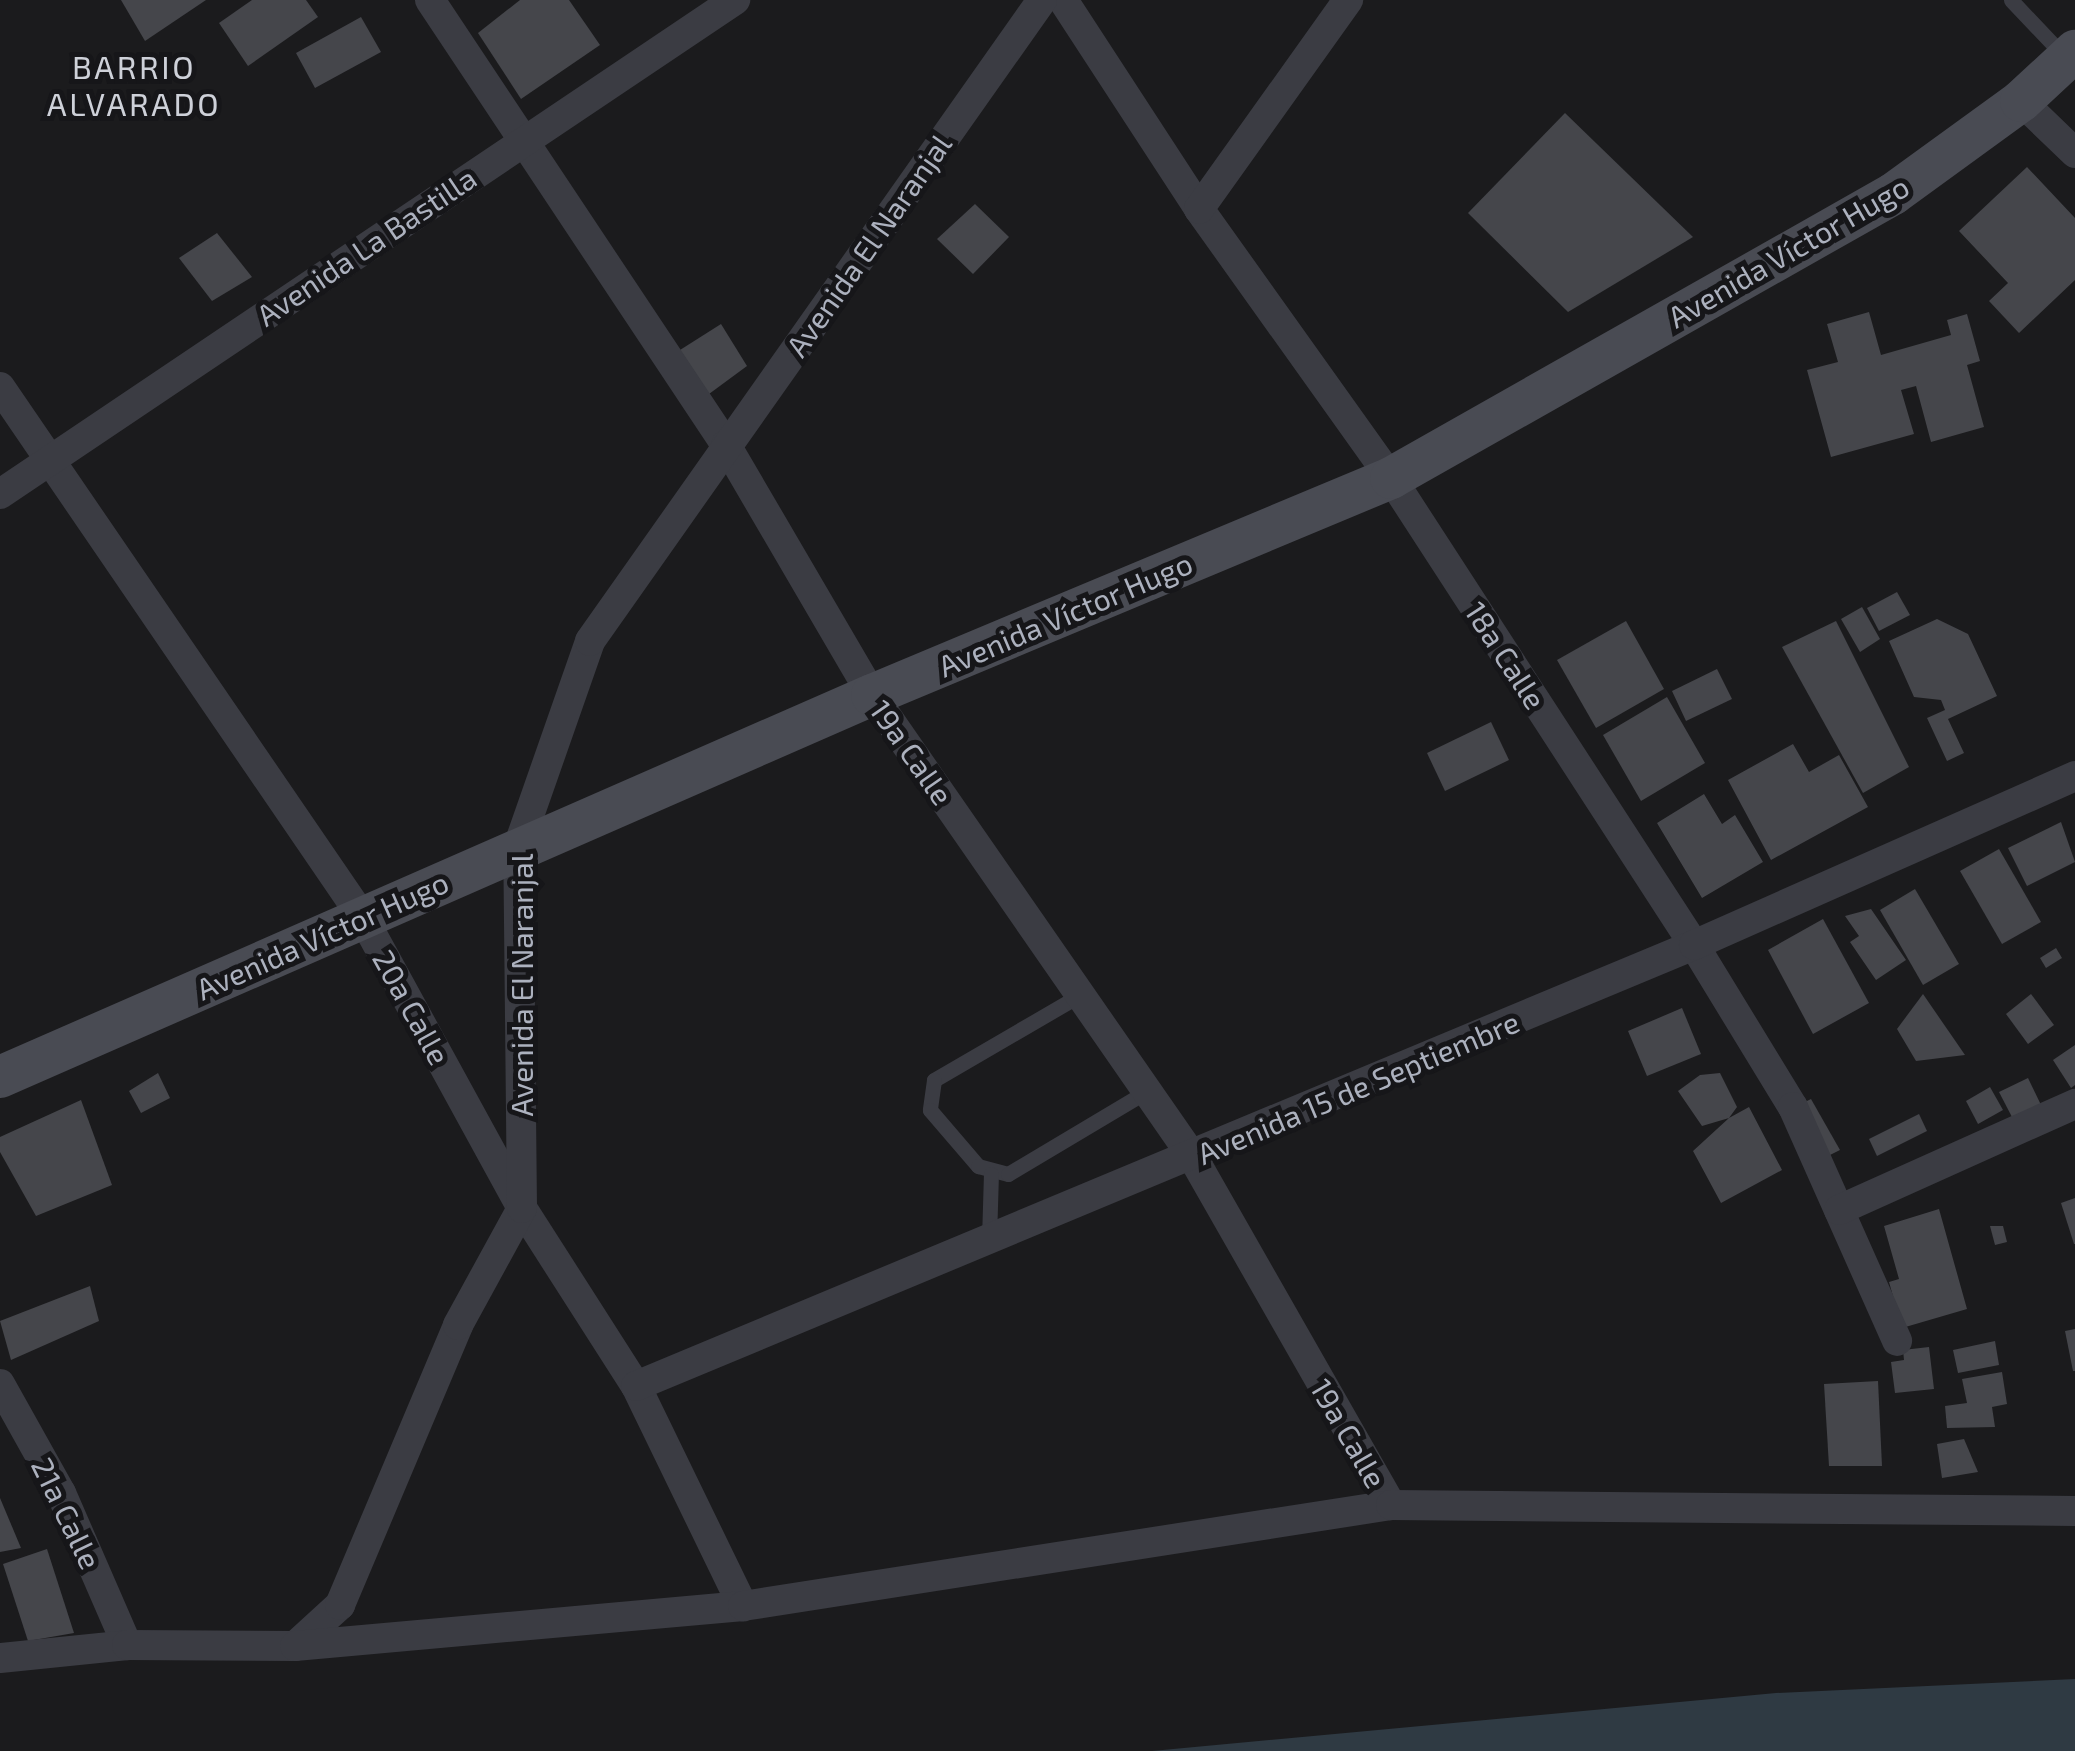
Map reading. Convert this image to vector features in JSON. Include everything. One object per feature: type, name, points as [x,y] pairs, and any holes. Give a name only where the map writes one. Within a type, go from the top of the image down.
[{"type":"street","name":"19a Calle","points":[[430,0],[726,445],[872,694],[1192,1156],[1390,1505]]},
{"type":"street","name":"Avenida La Bastilla","points":[[0,494],[734,0]]},
{"type":"street","name":"Avenida El Naranjal","points":[[295,1646],[340,1605],[458,1325],[522,1208],[518,848],[590,641],[1042,0]]},
{"type":"street","name":"18a Calle","points":[[1063,0],[1199,209],[1391,478],[1694,945],[1792,1107],[1897,1341]]},
{"type":"street","points":[[1199,209],[1348,0]]},
{"type":"street","name":"Avenida Víctor Hugo","points":[[0,1077],[872,694],[1391,478],[1893,194],[2021,101],[2070,54]]},
{"type":"street","points":[[2021,101],[2075,153]]},
{"type":"street","name":"20a Calle","points":[[0,387],[363,918],[522,1208],[636,1386],[743,1606]]},
{"type":"street","name":"Avenida 15 de Septiembre","points":[[636,1386],[1694,945],[2075,776]]},
{"type":"street","points":[[1839,1210],[2075,1104]]},
{"type":"street","name":"21a Calle","points":[[0,1384],[62,1493],[127,1646]]},
{"type":"street","points":[[0,1658],[127,1646],[295,1646],[743,1606],[1390,1505],[2075,1511]]},
{"type":"lane","points":[[2011,0],[2070,54]]},
{"type":"lane","points":[[989,1240],[991,1174],[930,1110],[934,1080],[1080,995]]},
{"type":"lane","points":[[991,1174],[1008,1174],[1146,1091]]},
{"type":"shaded area","points":[[2075,1679],[2075,1751],[1152,1751],[1776,1693]]},
{"type":"building","points":[[121,0],[206,0],[145,41]]},
{"type":"building","points":[[252,0],[306,0],[318,17],[248,66],[219,23]]},
{"type":"building","points":[[520,0],[569,0],[600,45],[521,99],[478,33]]},
{"type":"building","points":[[361,17],[381,52],[315,88],[296,53]]},
{"type":"building","points":[[1565,113],[1693,237],[1568,312],[1468,213]]},
{"type":"building","points":[[2027,167],[2075,218],[2075,280],[2019,333],[1989,301],[2008,283],[1959,231]]},
{"type":"building","points":[[975,204],[1009,237],[973,274],[937,239]]},
{"type":"building","points":[[217,233],[252,277],[212,301],[179,258]]},
{"type":"building","points":[[1869,312],[1881,355],[1951,335],[1947,320],[1967,314],[1980,361],[1967,365],[1984,427],[1931,442],[1916,386],[1901,390],[1914,434],[1831,457],[1807,370],[1838,362],[1827,324]]},
{"type":"building","points":[[721,324],[747,366],[709,394],[680,350]]},
{"type":"building","points":[[1897,592],[1910,615],[1879,631],[1867,608]]},
{"type":"building","points":[[1862,607],[1880,639],[1860,652],[1841,619]]},
{"type":"building","points":[[1937,619],[1968,634],[1997,696],[1948,719],[1964,753],[1947,761],[1927,718],[1945,710],[1941,700],[1914,697],[1889,641]]},
{"type":"building","points":[[1626,621],[1664,689],[1596,728],[1557,660]]},
{"type":"building","points":[[1836,621],[1909,767],[1863,793],[1782,647]]},
{"type":"building","points":[[1717,669],[1732,699],[1686,721],[1672,691]]},
{"type":"building","points":[[1667,697],[1705,763],[1641,801],[1603,735]]},
{"type":"building","points":[[1491,722],[1509,760],[1445,791],[1427,753]]},
{"type":"building","points":[[1793,744],[1809,772],[1839,755],[1868,807],[1771,860],[1728,780]]},
{"type":"building","points":[[1704,794],[1722,824],[1735,815],[1763,862],[1702,898],[1657,823]]},
{"type":"building","points":[[2061,822],[2075,862],[2027,886],[2008,848]]},
{"type":"building","points":[[1999,849],[2041,922],[2002,944],[1960,871]]},
{"type":"building","points":[[1915,889],[1959,964],[1923,985],[1880,910]]},
{"type":"building","points":[[1871,909],[1906,960],[1876,980],[1850,942],[1859,936],[1845,916]]},
{"type":"building","points":[[1823,919],[1869,1003],[1813,1034],[1768,950]]},
{"type":"building","points":[[2056,948],[2062,958],[2046,968],[2040,958]]},
{"type":"building","points":[[1923,994],[1965,1055],[1916,1061],[1897,1029]]},
{"type":"building","points":[[2031,994],[2054,1025],[2028,1044],[2006,1014]]},
{"type":"building","points":[[1682,1008],[1701,1054],[1647,1076],[1628,1031]]},
{"type":"building","points":[[2075,1045],[2075,1085],[2071,1088],[2053,1060]]},
{"type":"building","points":[[158,1073],[170,1098],[141,1113],[129,1091]]},
{"type":"building","points":[[1720,1073],[1737,1107],[1729,1118],[1702,1126],[1678,1091],[1700,1075]]},
{"type":"building","points":[[2028,1078],[2041,1105],[2013,1119],[1999,1092]]},
{"type":"building","points":[[1990,1087],[2003,1110],[1978,1124],[1966,1101]]},
{"type":"building","points":[[1811,1099],[1840,1150],[1830,1155],[1801,1104]]},
{"type":"building","points":[[81,1100],[112,1185],[36,1216],[0,1152],[0,1137]]},
{"type":"building","points":[[1749,1107],[1782,1170],[1721,1203],[1693,1151],[1729,1118]]},
{"type":"building","points":[[1919,1114],[1927,1131],[1877,1156],[1869,1139]]},
{"type":"building","points":[[2075,1198],[2075,1244],[2074,1244],[2061,1203]]},
{"type":"building","points":[[1939,1209],[1967,1309],[1902,1328],[1889,1282],[1899,1279],[1884,1226]]},
{"type":"building","points":[[1990,1226],[2003,1226],[2007,1242],[1995,1245]]},
{"type":"building","points":[[90,1286],[99,1321],[11,1360],[0,1321]]},
{"type":"building","points":[[2075,1329],[2075,1371],[2073,1371],[2065,1331]]},
{"type":"building","points":[[1995,1341],[1999,1365],[1958,1373],[1953,1350]]},
{"type":"building","points":[[1929,1347],[1934,1389],[1895,1393],[1891,1362],[1904,1360],[1903,1350]]},
{"type":"building","points":[[2002,1372],[2007,1404],[1992,1407],[1995,1427],[1947,1428],[1945,1406],[1967,1403],[1962,1379]]},
{"type":"building","points":[[1878,1381],[1882,1466],[1829,1466],[1824,1384]]},
{"type":"building","points":[[1964,1439],[1978,1472],[1942,1478],[1937,1444]]},
{"type":"building","points":[[0,1498],[21,1548],[0,1552]]},
{"type":"building","points":[[47,1549],[74,1633],[28,1641],[3,1564]]},
{"type":"district","name":"BARRIO ALVARADO","points":[[134,86]]}]
